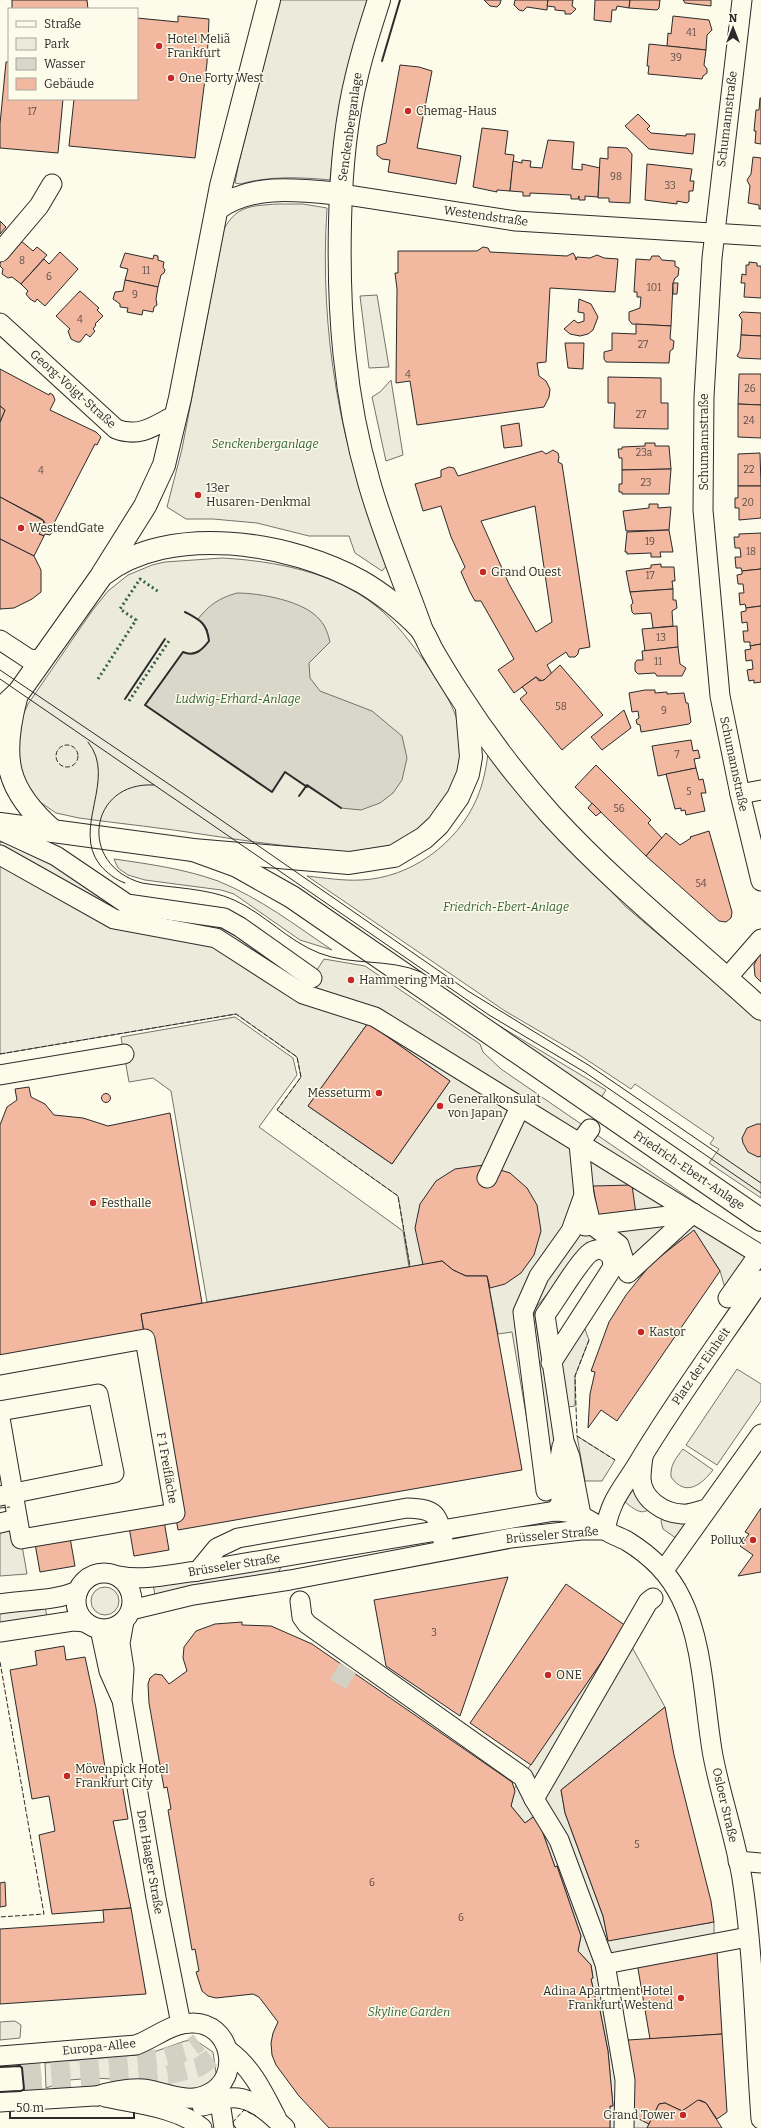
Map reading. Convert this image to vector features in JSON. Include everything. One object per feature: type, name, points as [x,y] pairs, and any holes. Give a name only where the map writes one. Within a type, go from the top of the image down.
[{"type":"main road","points":[[53,831],[24,803],[11,784],[6,769],[2,718],[40,660],[102,575],[143,510],[164,465],[217,209],[249,74],[269,0]]},
{"type":"main road","name":"Senckenberganlage","points":[[378,0],[356,75],[344,150],[338,289],[344,356],[355,422],[369,482],[421,628]]},
{"type":"main road","name":"Westendstraße","points":[[217,209],[228,201],[241,196],[267,192],[311,191],[341,194]]},
{"type":"main road","points":[[102,575],[110,568],[144,552],[163,548],[209,544],[259,547],[292,554],[339,570],[377,591],[421,628],[466,706],[510,768],[557,821],[594,860],[761,1009]]},
{"type":"main road","points":[[0,824],[193,850],[349,862],[394,856],[424,838],[438,825],[458,797],[468,774],[471,757],[466,706]]},
{"type":"main road","name":"Friedrich-Ebert-Anlage","points":[[193,850],[237,866],[292,897],[761,1220]]},
{"type":"street","name":"Schumannstraße","points":[[742,0],[714,234],[704,397],[703,510],[720,696],[740,794],[761,881]]},
{"type":"street","points":[[0,252],[39,206],[52,184]]},
{"type":"street","name":"Westendstraße","points":[[341,194],[516,221],[761,236]]},
{"type":"street","name":"Georg-Voigt-Straße","points":[[0,324],[116,428],[131,433],[139,432],[147,430],[175,415]]},
{"type":"street","points":[[0,640],[29,659],[40,660]]},
{"type":"street","points":[[740,794],[761,790]]},
{"type":"street","points":[[0,830],[75,868],[103,889],[127,904],[224,918],[240,927],[312,978]]},
{"type":"street","points":[[53,831],[75,868]]},
{"type":"street","points":[[0,855],[114,919],[216,938],[302,994],[375,1017],[520,1107],[584,1136],[693,1213],[759,1254],[728,1298]]},
{"type":"street","points":[[727,978],[761,939]]},
{"type":"street","points":[[0,1075],[20,1078],[124,1054]]},
{"type":"street","points":[[487,1178],[520,1107]]},
{"type":"street","points":[[584,1136],[589,1207],[619,1245],[628,1273],[693,1213]]},
{"type":"street","points":[[589,1207],[693,1213]]},
{"type":"street","points":[[546,1491],[523,1312],[539,1276],[589,1207]]},
{"type":"street","points":[[571,1232],[589,1207]]},
{"type":"street","points":[[551,1363],[611,1271],[613,1263],[612,1258],[605,1250],[599,1249],[587,1256],[545,1315],[551,1363],[564,1441],[571,1462],[580,1515]]},
{"type":"street","name":"Platz der Einheit","points":[[605,1530],[612,1502],[643,1454],[655,1432],[761,1280]]},
{"type":"street","name":"F 1 Freifläche","points":[[0,1365],[145,1339],[175,1513],[21,1539],[7,1495],[0,1418]]},
{"type":"street","points":[[0,1410],[98,1394],[114,1473],[7,1495]]},
{"type":"street","points":[[664,1570],[706,1509],[761,1434]]},
{"type":"street","points":[[555,1511],[560,1505],[561,1500],[559,1464],[564,1441]]},
{"type":"street","name":"Platz der Einheit","points":[[643,1454],[641,1480],[647,1494],[656,1506],[669,1512],[683,1514],[706,1509]]},
{"type":"street","points":[[198,1571],[217,1548],[238,1538],[400,1510],[421,1508],[433,1512],[438,1518],[444,1550]]},
{"type":"street","name":"Brüsseler Straße","points":[[119,1576],[140,1579],[198,1571],[555,1511],[580,1515],[605,1530]]},
{"type":"street","name":"Brüsseler Straße","points":[[128,1616],[193,1596],[290,1580],[444,1550],[525,1536],[581,1530],[605,1530]]},
{"type":"street","name":"Osloer Straße","points":[[605,1530],[641,1550],[664,1570],[680,1597],[690,1620],[699,1662],[714,1757],[742,1877],[748,1938],[757,2003],[761,2119]]},
{"type":"street","points":[[314,1552],[300,1558],[295,1563],[290,1574],[295,1618],[301,1627],[444,1729],[442,1733]]},
{"type":"street","points":[[0,1632],[73,1621],[92,1625],[117,1626],[128,1616],[133,1598],[131,1590],[126,1582],[119,1576],[110,1573],[100,1573],[90,1576],[83,1582],[78,1590],[77,1607],[92,1625]]},
{"type":"street","points":[[3,1603],[39,1601],[66,1596],[78,1590]]},
{"type":"street","points":[[534,1799],[648,1602],[653,1598]]},
{"type":"street","points":[[300,1601],[302,1617],[307,1624],[523,1777],[534,1799],[559,1840],[605,1964],[625,2080],[624,2128]]},
{"type":"street","name":"Den Haager Straße","points":[[128,1616],[120,1643],[124,1669],[122,1700],[157,1905],[181,2024]]},
{"type":"street","name":"Den Haager Straße","points":[[92,1625],[109,1671],[122,1700]]},
{"type":"street","points":[[320,1642],[348,1668]]},
{"type":"street","points":[[738,1861],[761,1863]]},
{"type":"street","points":[[605,1964],[748,1938]]},
{"type":"street","name":"Europa-Allee","points":[[0,2056],[136,2045],[181,2024],[203,2024],[214,2030],[223,2039],[228,2051],[229,2071],[218,2095]]},
{"type":"street","name":"Europa-Allee","points":[[228,2051],[241,2061],[258,2083],[281,2124]]},
{"type":"street","name":"Europa-Allee","points":[[0,2102],[98,2096],[121,2089],[144,2090],[196,2099],[218,2095],[228,2098],[244,2099],[256,2104],[281,2124]]},
{"type":"street","points":[[218,2095],[224,2128]]},
{"type":"street","name":"Europa-Allee","points":[[98,2096],[174,2113],[196,2122],[202,2128]]},
{"type":"green space","points":[[280,0],[368,0],[335,137],[330,180],[308,178],[273,178],[240,184],[235,183],[239,162]]},
{"type":"green space","name":"Senckenberganlage","points":[[277,204],[303,204],[327,208],[325,254],[326,300],[336,390],[345,434],[357,478],[387,565],[382,571],[355,553],[349,536],[309,536],[257,523],[213,519],[186,519],[167,507],[182,449],[224,229],[234,215],[246,208]]},
{"type":"green space","name":"Ludwig-Erhard-Anlage","points":[[222,558],[263,562],[303,570],[342,585],[359,594],[376,606],[396,625],[435,676],[451,705],[457,720],[461,735],[462,750],[459,766],[445,799],[435,813],[421,828],[405,840],[382,849],[350,852],[270,844],[79,818],[56,813],[40,802],[27,788],[15,759],[20,721],[28,704],[92,611],[108,591],[128,575],[152,565],[165,562]]},
{"type":"green space","name":"Friedrich-Ebert-Anlage","points":[[488,754],[553,829],[626,907],[761,1021],[761,1198],[709,1163],[719,1149],[710,1144],[714,1138],[635,1084],[631,1089],[575,1052],[505,1011],[307,876],[348,880],[380,878],[398,873],[431,855],[458,830],[469,814],[481,787]]},
{"type":"green space","points":[[114,859],[180,870],[218,881],[263,904],[332,950],[300,940],[234,894],[221,890],[145,880],[128,875],[118,868]]},
{"type":"green space","points":[[493,1022],[606,1090],[601,1098]]},
{"type":"green space","points":[[583,1324],[589,1340],[575,1376],[575,1406],[568,1407],[560,1362]]},
{"type":"green space","points":[[737,1369],[761,1384],[761,1401],[717,1465],[686,1445]]},
{"type":"green space","points":[[577,1436],[615,1460],[602,1481],[585,1481]]},
{"type":"green space","points":[[683,1449],[713,1470],[704,1480],[694,1487],[682,1487],[671,1477],[673,1465]]},
{"type":"green space","points":[[637,1480],[648,1510],[641,1512],[622,1500]]},
{"type":"green space","points":[[664,1515],[695,1519],[680,1541],[663,1529],[661,1521]]},
{"type":"green space","points":[[19,1528],[27,1574],[0,1576],[0,1533]]},
{"type":"green space","points":[[283,1563],[278,1573],[155,1596],[153,1583]]},
{"type":"green space","points":[[105,1587],[115,1591],[119,1601],[115,1611],[105,1615],[95,1611],[91,1601],[95,1591]]},
{"type":"green space","points":[[45,1605],[47,1618],[0,1624],[0,1611]]},
{"type":"green space","points":[[15,2021],[21,2025],[20,2038],[0,2040],[0,2022]]},
{"type":"green space","points":[[195,2040],[213,2052],[216,2073],[213,2084],[194,2093],[130,2080],[94,2078],[69,2080],[46,2088],[45,2063],[148,2054],[185,2041]]},
{"type":"shaded area","points":[[377,295],[389,367],[369,368],[360,296]]},
{"type":"shaded area","points":[[391,380],[403,455],[386,461],[372,397],[380,392]]},
{"type":"shaded area","points":[[0,842],[13,844],[165,918],[219,927],[234,935],[306,987],[324,959],[365,966],[480,1044],[483,1052],[501,1069],[721,1220],[756,1248],[728,1298],[720,1271],[694,1231],[664,1252],[638,1278],[583,1250],[534,1310],[554,1435],[552,1457],[537,1479],[512,1332],[498,1334],[487,1276],[492,1275],[442,1261],[410,1267],[398,1196],[277,1110],[301,1077],[297,1057],[236,1014],[0,1054]],"holes":[[[368,1023],[450,1081],[392,1164],[308,1106]]]},
{"type":"shaded area","points":[[235,1017],[293,1058],[297,1075],[259,1127],[403,1231],[409,1267],[207,1302],[171,1091],[153,1078],[129,1082],[121,1037]]},
{"type":"shaded area","points":[[626,1626],[627,1638],[665,1707],[561,1790],[565,1813],[603,1916],[608,1940],[714,1922],[714,1944],[607,1968],[628,2040],[633,2116],[649,2124],[647,2128],[610,2128],[610,2106],[613,2106],[608,2051],[598,2001],[596,2001],[591,1979],[593,1978],[591,1965],[578,1951],[581,1936],[557,1866],[555,1867],[538,1819],[533,1817],[525,1823],[511,1806],[514,1789]]},
{"type":"water","points":[[237,593],[247,593],[282,599],[313,613],[324,625],[330,642],[309,663],[310,678],[320,691],[372,711],[402,736],[407,758],[402,780],[393,793],[380,803],[361,810],[341,808],[285,772],[272,792],[145,705],[183,652],[191,654],[198,652],[204,648],[209,641],[207,629],[198,619],[215,603],[225,597]]},
{"type":"building","points":[[12,0],[87,0],[88,8],[12,8]]},
{"type":"building","points":[[484,0],[501,0],[497,7],[490,6]]},
{"type":"building","points":[[515,0],[548,0],[547,10],[527,7],[523,11],[519,10],[514,5]]},
{"type":"building","points":[[548,0],[573,0],[572,6],[576,9],[571,14],[565,14],[565,11],[555,10],[555,7],[547,6]]},
{"type":"building","points":[[595,0],[630,0],[629,8],[617,6],[616,10],[612,10],[611,22],[594,20]]},
{"type":"building","points":[[630,0],[660,0],[659,8],[657,10],[629,8]]},
{"type":"building","points":[[683,0],[711,0],[711,6],[685,3]]},
{"type":"building","name":"One Forty West","points":[[178,16],[209,19],[207,63],[195,158],[69,146],[74,100],[138,100],[138,18],[178,22]]},
{"type":"building","points":[[673,16],[709,20],[712,30],[707,35],[706,50],[667,46],[668,33],[671,34]]},
{"type":"building","points":[[649,44],[706,50],[704,65],[707,69],[707,73],[702,79],[648,74],[649,66],[647,66]]},
{"type":"building","points":[[6,62],[8,62],[8,100],[63,100],[58,153],[0,148],[0,124]]},
{"type":"building","name":"Chemag-Haus","points":[[400,65],[419,67],[432,71],[417,148],[461,156],[456,184],[388,172],[390,160],[382,159],[377,155],[377,146],[386,143]]},
{"type":"building","points":[[760,98],[761,144],[755,143],[756,131],[754,131],[756,110],[759,110]]},
{"type":"building","points":[[638,114],[650,126],[647,129],[651,133],[686,136],[686,134],[695,134],[693,154],[649,149],[625,126]]},
{"type":"building","points":[[482,128],[508,131],[505,154],[514,155],[510,191],[497,190],[497,192],[473,187]]},
{"type":"building","points":[[548,140],[574,142],[572,169],[582,170],[582,164],[600,168],[598,197],[585,196],[585,200],[579,200],[579,196],[578,199],[571,199],[571,195],[530,193],[530,196],[523,196],[523,192],[510,191],[513,161],[522,163],[522,160],[531,161],[530,167],[542,168]]},
{"type":"building","points":[[608,147],[627,148],[632,154],[630,203],[609,202],[609,198],[598,198],[600,158],[608,159]]},
{"type":"building","points":[[753,157],[761,158],[761,209],[759,209],[759,205],[748,203],[750,186],[747,180],[751,174]]},
{"type":"building","points":[[647,164],[692,169],[690,181],[694,181],[693,191],[689,191],[689,201],[687,203],[677,201],[677,204],[645,200]]},
{"type":"building","points":[[0,221],[6,227],[0,234]]},
{"type":"building","points":[[20,240],[33,251],[37,247],[47,255],[21,284],[12,277],[8,278],[2,274],[3,269],[0,266],[0,263]]},
{"type":"building","points":[[483,247],[488,248],[490,252],[567,256],[573,253],[576,260],[577,257],[590,258],[597,255],[604,258],[618,259],[615,292],[550,288],[546,362],[537,363],[539,376],[546,381],[550,389],[549,397],[544,407],[417,425],[410,381],[396,383],[397,289],[395,273],[398,273],[398,251],[477,251]]},
{"type":"building","points":[[60,252],[78,269],[45,306],[37,299],[35,302],[30,299],[26,294],[28,291],[21,284],[44,259],[49,264]]},
{"type":"building","points":[[125,253],[153,259],[154,255],[158,256],[158,260],[164,262],[163,267],[165,270],[161,275],[158,287],[125,280],[128,269],[120,267]]},
{"type":"building","points":[[652,256],[659,256],[662,260],[675,261],[675,266],[679,268],[678,276],[675,278],[673,283],[671,326],[632,324],[629,320],[629,312],[640,308],[641,297],[637,297],[637,292],[634,292],[636,259],[650,260]]},
{"type":"building","points":[[749,262],[757,263],[757,266],[761,266],[761,298],[744,297],[745,283],[741,283],[742,274],[746,275],[746,265],[749,265]]},
{"type":"building","points":[[125,280],[158,287],[156,299],[157,305],[154,307],[153,312],[143,310],[142,315],[127,312],[128,308],[120,307],[120,304],[113,299],[115,292],[123,291]]},
{"type":"building","points":[[673,283],[678,283],[677,294],[673,294]]},
{"type":"building","points":[[80,291],[99,308],[97,310],[103,316],[95,324],[96,325],[93,329],[95,331],[90,337],[86,334],[80,342],[77,342],[71,339],[68,331],[70,329],[56,316]]},
{"type":"building","points":[[579,299],[591,304],[598,317],[593,330],[588,334],[580,336],[570,334],[564,329],[574,320],[578,323],[584,321],[584,313],[578,312]]},
{"type":"building","points":[[742,312],[761,313],[761,336],[741,335],[742,320],[739,315]]},
{"type":"building","points":[[636,324],[671,326],[670,339],[674,341],[673,349],[670,351],[669,363],[606,362],[604,359],[604,352],[612,350],[612,333],[636,334]]},
{"type":"building","points":[[741,335],[761,336],[761,359],[740,358],[737,356],[740,350]]},
{"type":"building","points":[[565,343],[584,343],[583,369],[568,368]]},
{"type":"building","points":[[0,369],[49,395],[50,393],[53,395],[55,400],[50,410],[96,432],[101,437],[97,445],[95,444],[51,529],[54,530],[50,535],[45,534],[44,536],[39,534],[45,522],[42,519],[0,497],[0,422],[5,410],[0,406]]},
{"type":"building","points":[[739,374],[761,374],[761,405],[738,404]]},
{"type":"building","points":[[608,377],[661,378],[661,403],[668,403],[668,429],[614,428],[615,403],[608,403]]},
{"type":"building","points":[[738,404],[761,405],[761,438],[738,437]]},
{"type":"building","points":[[0,406],[5,410],[0,422]]},
{"type":"building","points":[[519,423],[522,446],[504,448],[501,426]]},
{"type":"building","points":[[645,443],[655,443],[655,446],[669,446],[671,469],[622,470],[622,458],[619,458],[618,449],[622,449],[622,447],[645,446]]},
{"type":"building","name":"Grand Ouest","points":[[553,450],[558,453],[558,462],[562,464],[590,647],[579,649],[578,654],[575,657],[569,657],[566,652],[547,665],[551,675],[542,681],[536,677],[514,693],[498,670],[514,659],[481,601],[475,601],[470,592],[461,572],[465,567],[451,537],[441,506],[423,511],[415,484],[441,477],[441,470],[449,467],[454,468],[458,476],[542,451],[546,454]],"holes":[[[535,506],[552,622],[536,632],[509,584],[481,521]]]},
{"type":"building","points":[[760,453],[761,486],[738,486],[738,454]]},
{"type":"building","points":[[671,469],[669,494],[622,494],[622,492],[619,492],[619,484],[622,484],[622,470]]},
{"type":"building","points":[[738,486],[761,486],[761,518],[739,520],[739,508],[735,508],[735,498],[738,498]]},
{"type":"building","name":"WestendGate","points":[[0,497],[44,521],[39,534],[44,536],[34,556],[0,539]]},
{"type":"building","points":[[649,504],[658,504],[658,508],[671,507],[669,530],[626,531],[623,511],[649,508]]},
{"type":"building","points":[[669,530],[673,552],[660,552],[661,557],[651,557],[651,553],[627,554],[627,552],[625,552],[627,532]]},
{"type":"building","points":[[761,533],[761,569],[742,571],[741,568],[736,568],[735,557],[741,557],[740,548],[735,548],[734,537],[739,537],[739,534]]},
{"type":"building","points":[[0,539],[34,556],[41,570],[41,592],[32,599],[14,608],[0,609]]},
{"type":"building","points":[[661,564],[661,567],[674,567],[675,581],[672,581],[673,589],[630,592],[626,571],[651,568],[651,565]]},
{"type":"building","points":[[761,569],[761,606],[746,608],[745,604],[740,605],[739,593],[744,593],[743,584],[738,584],[737,575],[742,574],[742,571]]},
{"type":"building","points":[[673,589],[673,600],[676,600],[677,608],[672,611],[673,626],[653,628],[651,613],[634,614],[632,612],[631,605],[633,603],[630,592]]},
{"type":"building","points":[[761,606],[761,644],[750,646],[750,642],[744,642],[743,631],[748,631],[747,622],[742,623],[741,612],[746,611],[746,608]]},
{"type":"building","points":[[677,626],[678,647],[645,651],[642,629]]},
{"type":"building","points":[[761,644],[761,682],[754,683],[754,680],[749,681],[747,670],[753,669],[752,660],[746,661],[745,650],[751,649],[750,646]]},
{"type":"building","points":[[678,647],[680,664],[686,668],[682,676],[657,676],[655,673],[638,674],[635,671],[635,663],[637,660],[643,660],[642,651]]},
{"type":"building","points":[[560,665],[603,715],[562,750],[520,699],[527,693],[522,687],[536,677],[539,681],[544,680]]},
{"type":"building","points":[[655,690],[655,693],[667,692],[667,694],[684,693],[686,703],[688,703],[691,722],[689,724],[641,732],[640,725],[637,724],[636,720],[639,718],[638,711],[632,712],[629,693]]},
{"type":"building","points":[[624,710],[631,728],[602,750],[591,737]]},
{"type":"building","points":[[691,740],[693,751],[698,750],[700,758],[694,759],[696,768],[658,776],[652,746]]},
{"type":"building","points":[[596,765],[651,820],[648,823],[662,838],[646,856],[575,787]]},
{"type":"building","points":[[696,768],[699,780],[703,779],[706,793],[701,793],[705,811],[686,815],[685,810],[681,811],[681,808],[675,809],[666,774]]},
{"type":"building","points":[[592,803],[601,812],[596,816],[588,808]]},
{"type":"building","points":[[709,831],[732,912],[731,918],[726,922],[719,921],[646,856],[666,833],[680,845],[691,838],[690,837]]},
{"type":"building","points":[[761,950],[761,982],[755,976],[754,965]]},
{"type":"building","name":"Messeturm","points":[[368,1023],[450,1081],[392,1164],[308,1106]]},
{"type":"building","name":"Festhalle","points":[[29,1087],[31,1097],[45,1104],[54,1115],[83,1118],[108,1126],[170,1113],[202,1303],[141,1314],[145,1339],[0,1365],[0,1125],[7,1107],[17,1100],[15,1089]]},
{"type":"building","points":[[106,1093],[111,1098],[106,1103],[101,1098]]},
{"type":"building","points":[[761,1124],[761,1156],[758,1157],[748,1152],[742,1138],[747,1128]]},
{"type":"building","points":[[484,1165],[510,1173],[527,1188],[537,1205],[541,1231],[534,1255],[521,1273],[505,1284],[490,1288],[487,1276],[466,1276],[453,1270],[442,1261],[423,1265],[415,1228],[420,1204],[436,1181],[455,1169]]},
{"type":"building","points":[[632,1185],[636,1214],[599,1220],[593,1186]]},
{"type":"building","name":"Kastor","points":[[694,1230],[720,1271],[617,1421],[601,1410],[588,1428],[590,1394],[595,1372],[591,1371],[609,1322],[626,1295],[651,1264]]},
{"type":"building","points":[[442,1261],[453,1270],[466,1276],[487,1276],[522,1470],[178,1530],[141,1314]]},
{"type":"building","name":"Pollux","points":[[761,1508],[761,1572],[738,1576],[753,1555],[740,1546],[749,1534],[745,1532]]},
{"type":"building","points":[[163,1515],[169,1550],[134,1556],[128,1521]]},
{"type":"building","points":[[69,1532],[75,1566],[40,1572],[34,1538]]},
{"type":"building","points":[[508,1577],[460,1716],[386,1666],[374,1600]]},
{"type":"building","name":"ONE","points":[[566,1584],[626,1626],[531,1765],[470,1723]]},
{"type":"building","points":[[242,1622],[242,1625],[271,1626],[312,1644],[512,1782],[515,1791],[511,1806],[525,1823],[533,1817],[538,1819],[555,1867],[557,1866],[581,1936],[578,1951],[591,1965],[593,1978],[591,1979],[596,2001],[598,2000],[608,2051],[613,2106],[610,2106],[610,2128],[329,2128],[299,2096],[276,2065],[272,2055],[271,2043],[273,2033],[278,2022],[259,1997],[253,1994],[216,1998],[208,1996],[202,1991],[196,1972],[199,1971],[195,1949],[192,1950],[168,1810],[171,1809],[167,1787],[164,1788],[149,1703],[148,1684],[150,1678],[155,1674],[162,1675],[169,1684],[187,1671],[183,1658],[184,1647],[196,1631],[215,1624]]},
{"type":"building","name":"Mövenpick Hotel Frankfurt City","points":[[64,1646],[66,1660],[85,1657],[96,1708],[108,1787],[122,1784],[128,1819],[113,1821],[131,1908],[52,1914],[39,1835],[55,1831],[49,1796],[32,1799],[10,1670],[37,1665],[35,1651]]},
{"type":"building","points":[[665,1707],[674,1755],[711,1901],[714,1922],[608,1941],[603,1916],[565,1813],[561,1790]]},
{"type":"building","points":[[5,1882],[6,1906],[0,1907],[0,1883]]},
{"type":"building","points":[[131,1908],[146,1994],[0,2004],[0,1929],[104,1922],[103,1910]]},
{"type":"building","name":"Adina Apartment Hotel Frankfurt Westend","points":[[717,1952],[722,2034],[650,2039],[637,1963]]},
{"type":"building","points":[[722,2034],[727,2112],[717,2119],[706,2103],[700,2100],[682,2111],[665,2103],[659,2104],[649,2124],[633,2116],[628,2040]]},
{"type":"building","name":"Grand Tower","points":[[698,2100],[706,2103],[722,2128],[647,2128],[659,2104],[665,2103],[682,2111]]},
{"type":"tunnel","points":[[338,1684],[348,1668]]},
{"type":"tunnel","points":[[22,2072],[164,2058],[187,2051],[199,2042]]},
{"type":"tunnel","points":[[23,2085],[168,2075],[199,2067],[216,2055]]},
{"type":"tram line","points":[[0,670],[185,795],[468,991],[590,1066],[761,1183]]},
{"type":"tram line","points":[[0,679],[489,1015],[586,1073],[761,1193]]},
{"type":"tram line","points":[[88,742],[96,756],[98,772],[91,820],[90,835],[92,851],[103,868],[115,878],[125,883]]},
{"type":"tram line","points":[[154,785],[132,787],[116,796],[104,810],[99,826],[100,843],[107,860],[121,873],[142,883],[201,891],[224,896],[256,912],[297,942],[331,957],[396,965],[421,972]]},
{"type":"hedge","points":[[98,679],[136,620],[120,609],[140,579],[159,592]]},
{"type":"hedge","points":[[129,701],[169,641]]},
{"type":"fence","points":[[67,745],[75,748],[78,756],[75,764],[67,767],[59,764],[56,756],[59,748],[67,745]]},
{"type":"fence","points":[[0,1054],[236,1014],[297,1057],[301,1077],[277,1110],[398,1196],[410,1267]]},
{"type":"fence","points":[[589,1340],[575,1376],[577,1436],[615,1460]]},
{"type":"fence","points":[[0,1508],[10,1507]]},
{"type":"fence","points":[[0,1662],[44,1914],[0,1917]]},
{"type":"fence","points":[[236,2128],[232,2123],[244,2110],[256,2116]]},
{"type":"wall","points":[[382,61],[400,0]]},
{"type":"wall","points":[[185,612],[195,617],[202,623],[207,630],[209,641],[198,652],[191,654],[183,652],[145,705],[272,792],[285,772],[307,787]]},
{"type":"wall","points":[[125,699],[165,639]]},
{"type":"wall","points":[[299,796],[307,785],[341,808]]},
{"type":"wall","points":[[0,2067],[20,2066],[22,2068],[24,2089],[21,2091],[0,2092]]},
{"type":"place","name":"Hotel Meliã Frankfurt","points":[[159,46]]},
{"type":"place","name":"One Forty West","points":[[171,78]]},
{"type":"place","name":"Chemag-Haus","points":[[408,111]]},
{"type":"place","name":"13er Husaren-Denkmal","points":[[198,495]]},
{"type":"place","name":"WestendGate","points":[[21,528]]},
{"type":"place","name":"Grand Ouest","points":[[483,572]]},
{"type":"place","name":"Hammering Man","points":[[351,980]]},
{"type":"place","name":"Messeturm","points":[[379,1093]]},
{"type":"place","name":"Generalkonsulat von Japan","points":[[440,1106]]},
{"type":"place","name":"Festhalle","points":[[93,1203]]},
{"type":"place","name":"Kastor","points":[[641,1332]]},
{"type":"place","name":"Pollux","points":[[753,1540]]},
{"type":"place","name":"ONE","points":[[548,1675]]},
{"type":"place","name":"Mövenpick Hotel Frankfurt City","points":[[67,1776]]},
{"type":"place","name":"Adina Apartment Hotel Frankfurt Westend","points":[[681,1998]]},
{"type":"place","name":"Grand Tower","points":[[683,2115]]},
{"type":"park label","name":"Skyline Garden","points":[[409,2012]]}]
